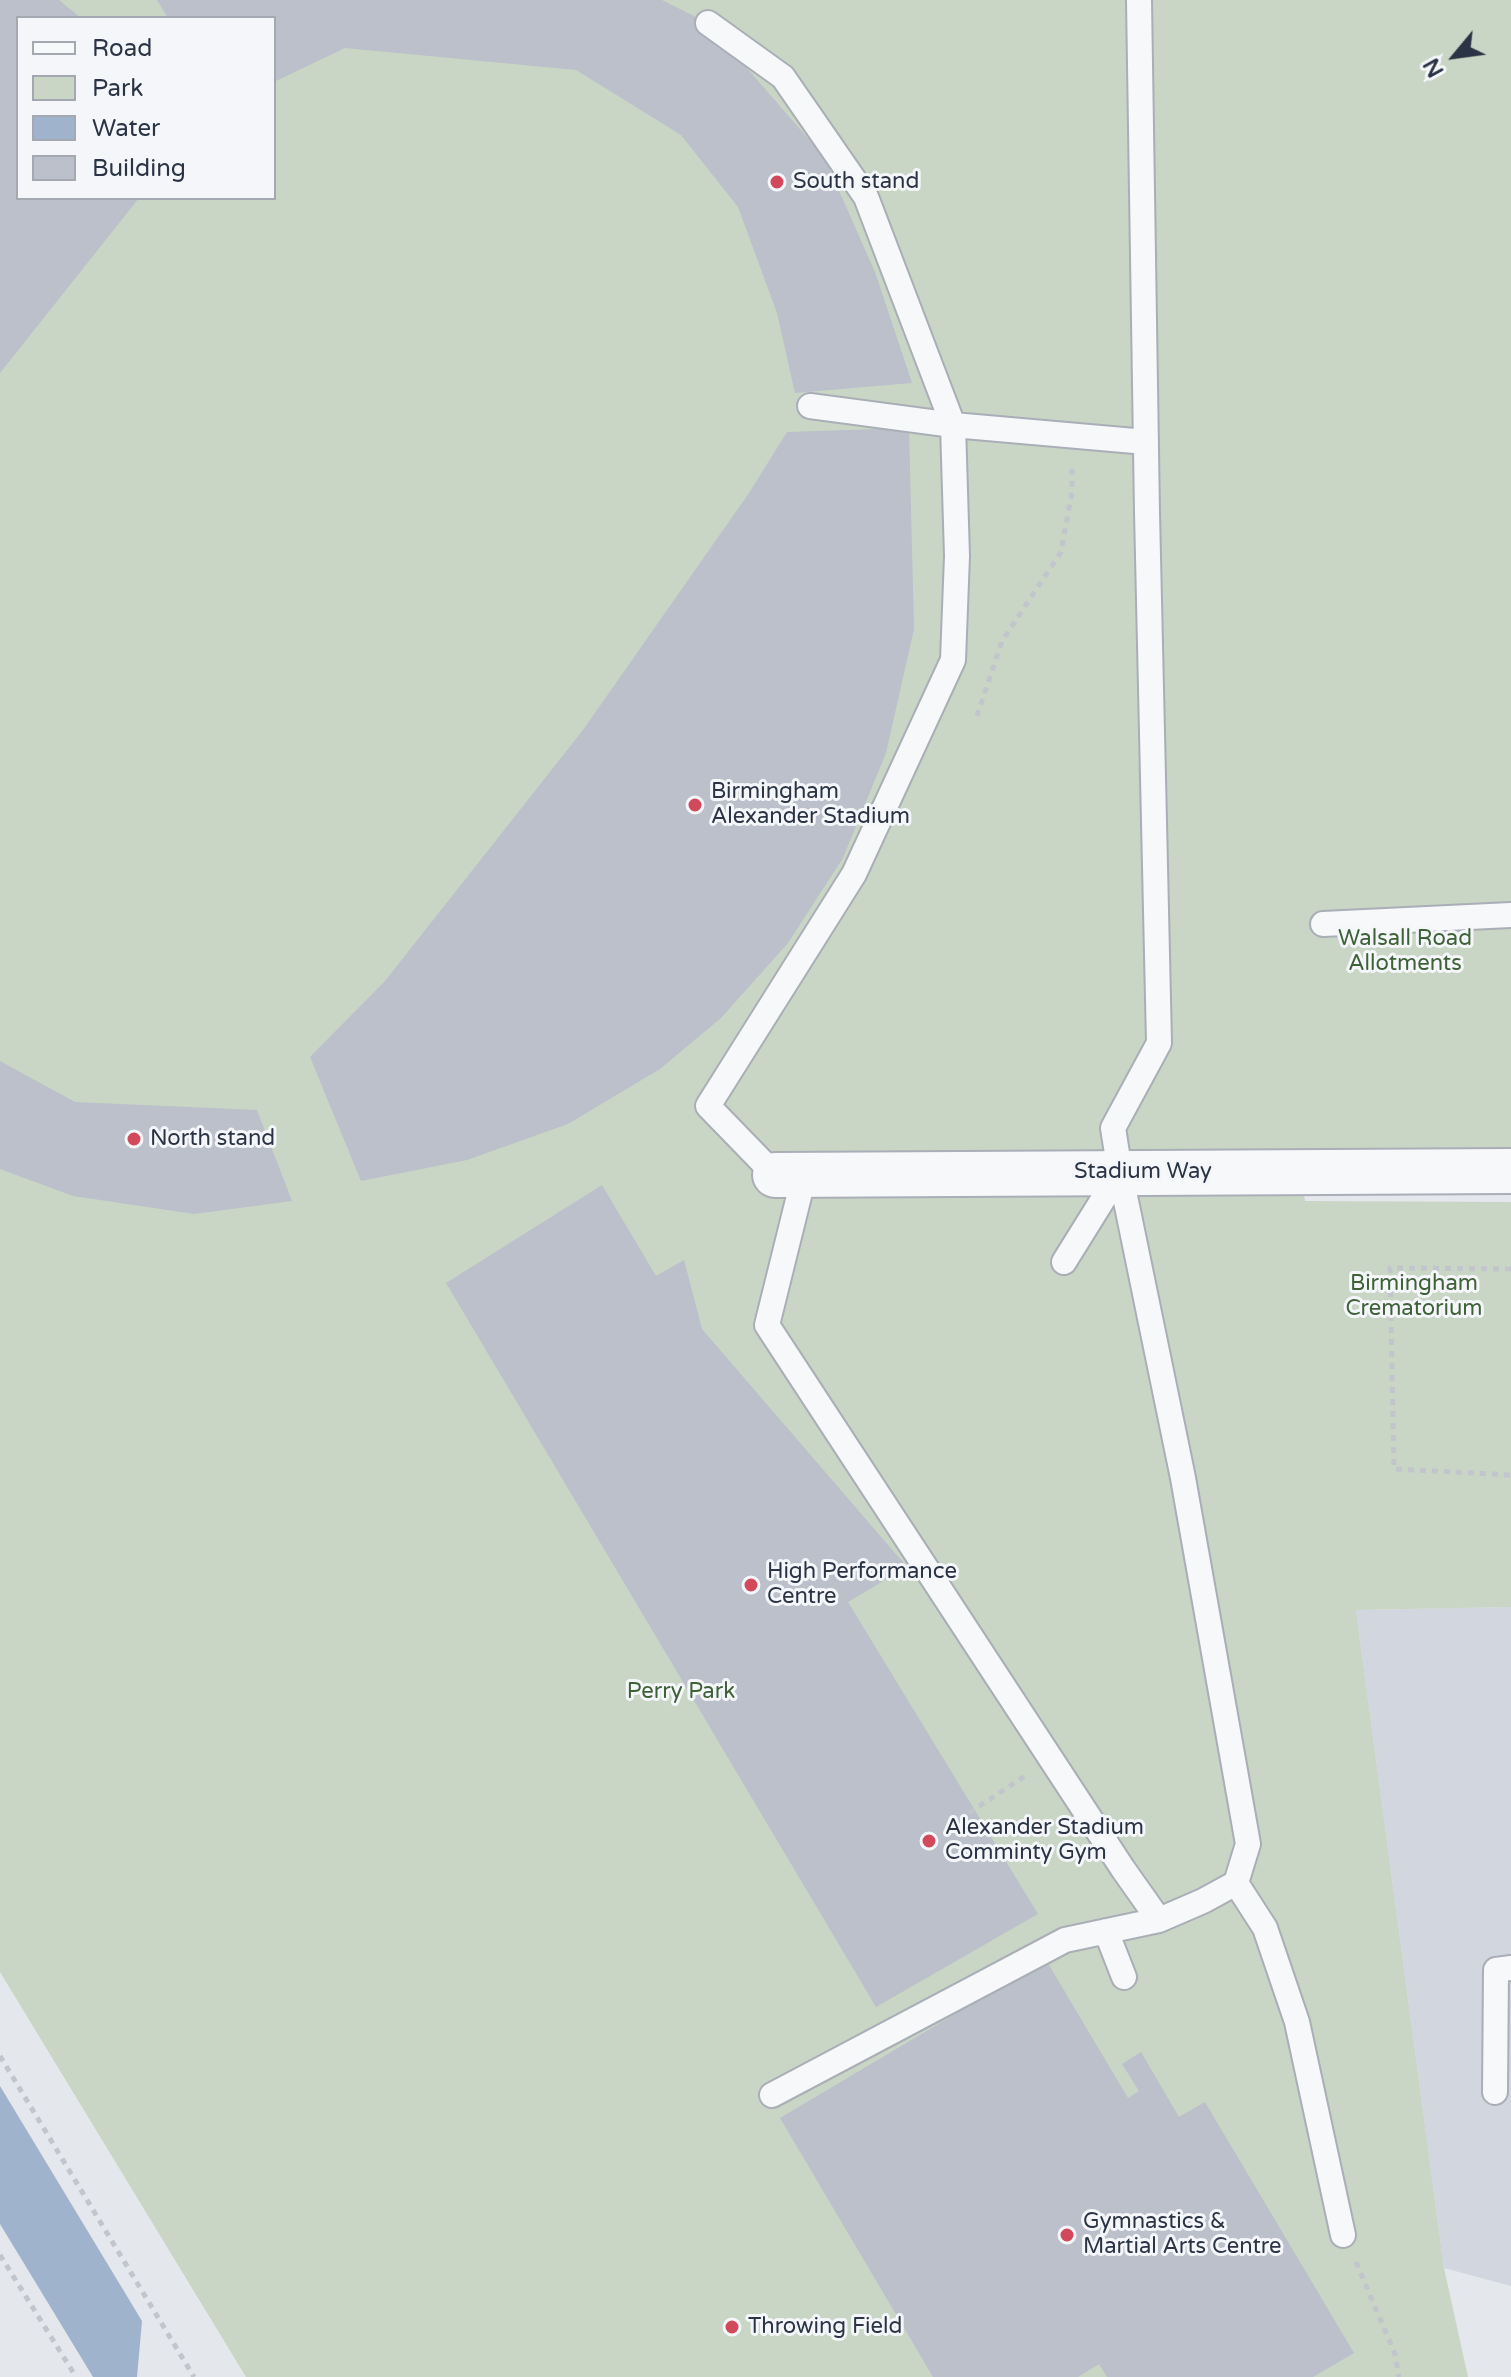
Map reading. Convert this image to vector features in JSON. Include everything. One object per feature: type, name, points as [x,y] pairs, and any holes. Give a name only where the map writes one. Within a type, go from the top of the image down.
[{"type":"street","name":"Stadium Way","points":[[789,1176],[1511,1171]]},
{"type":"lane","points":[[772,2095],[1065,1940],[1159,1920],[1236,1883],[1248,1844],[1183,1478],[1113,1128],[1159,1043],[1139,0]]},
{"type":"lane","points":[[708,23],[783,77],[866,197],[953,425],[957,556],[953,660],[854,874],[708,1106],[789,1176],[767,1325],[1159,1920]]},
{"type":"lane","points":[[810,406],[953,425],[1146,442]]},
{"type":"lane","points":[[1323,924],[1511,915]]},
{"type":"lane","points":[[1064,1262],[1120,1172]]},
{"type":"lane","points":[[1236,1883],[1265,1928],[1297,2022],[1342,2232]]},
{"type":"lane","points":[[1106,1931],[1124,1977]]},
{"type":"lane","points":[[1495,2092],[1496,1970],[1511,1968]]},
{"type":"path","points":[[977,716],[1002,641],[1061,552],[1072,492],[1073,436]]},
{"type":"path","points":[[1511,1269],[1390,1268],[1394,1469],[1511,1475]]},
{"type":"path","points":[[949,1826],[1051,1759]]},
{"type":"path","points":[[0,2056],[194,2377]]},
{"type":"path","points":[[1342,2232],[1395,2354],[1399,2377]]},
{"type":"path","points":[[0,2255],[76,2377]]},
{"type":"shaded area","points":[[1511,1607],[1511,2286],[1444,2268],[1356,1610]]},
{"type":"green space","name":"Perry Park","points":[[0,0],[1511,0],[1511,1150],[1297,1154],[1305,1201],[1511,1202],[1511,1607],[1356,1610],[1444,2268],[1468,2377],[246,2377],[0,1972]]},
{"type":"water","points":[[0,2086],[142,2321],[137,2377],[93,2377],[0,2224]]},
{"type":"building","points":[[0,0],[59,0],[79,16],[16,16],[16,200],[137,200],[0,373]]},
{"type":"building","name":"South stand","points":[[157,0],[662,0],[708,23],[824,157],[875,272],[912,383],[795,393],[777,313],[738,207],[681,135],[576,70],[345,48],[276,81],[276,16],[167,16]]},
{"type":"building","name":"Birmingham Alexander Stadium","points":[[909,428],[914,629],[886,753],[843,858],[788,943],[721,1018],[660,1069],[568,1124],[467,1160],[361,1181],[310,1057],[385,981],[583,730],[749,493],[787,432]]},
{"type":"building","name":"North stand","points":[[0,1061],[75,1102],[257,1110],[292,1201],[194,1214],[73,1196],[0,1169]]},
{"type":"building","name":"High Performance Centre","points":[[602,1185],[656,1276],[684,1260],[702,1329],[907,1567],[848,1602],[1038,1914],[876,2007],[446,1283]]},
{"type":"building","name":"Gymnastics & Martial Arts Centre","points":[[1046,1960],[1128,2098],[1139,2091],[1122,2064],[1141,2052],[1179,2117],[1205,2102],[1354,2353],[1313,2377],[1107,2377],[1099,2364],[1078,2377],[933,2377],[780,2118]]},
{"type":"place","name":"South stand","points":[[777,182]]},
{"type":"place","name":"Birmingham Alexander Stadium","points":[[695,805]]},
{"type":"place","name":"North stand","points":[[134,1139]]},
{"type":"place","name":"High Performance Centre","points":[[751,1585]]},
{"type":"place","name":"Alexander Stadium Comminty Gym","points":[[929,1841]]},
{"type":"place","name":"Gymnastics & Martial Arts Centre","points":[[1067,2235]]},
{"type":"place","name":"Throwing Field","points":[[732,2327]]},
{"type":"park label","name":"Walsall Road Allotments","points":[[1405,952]]},
{"type":"park label","name":"Birmingham Crematorium","points":[[1414,1296]]}]
